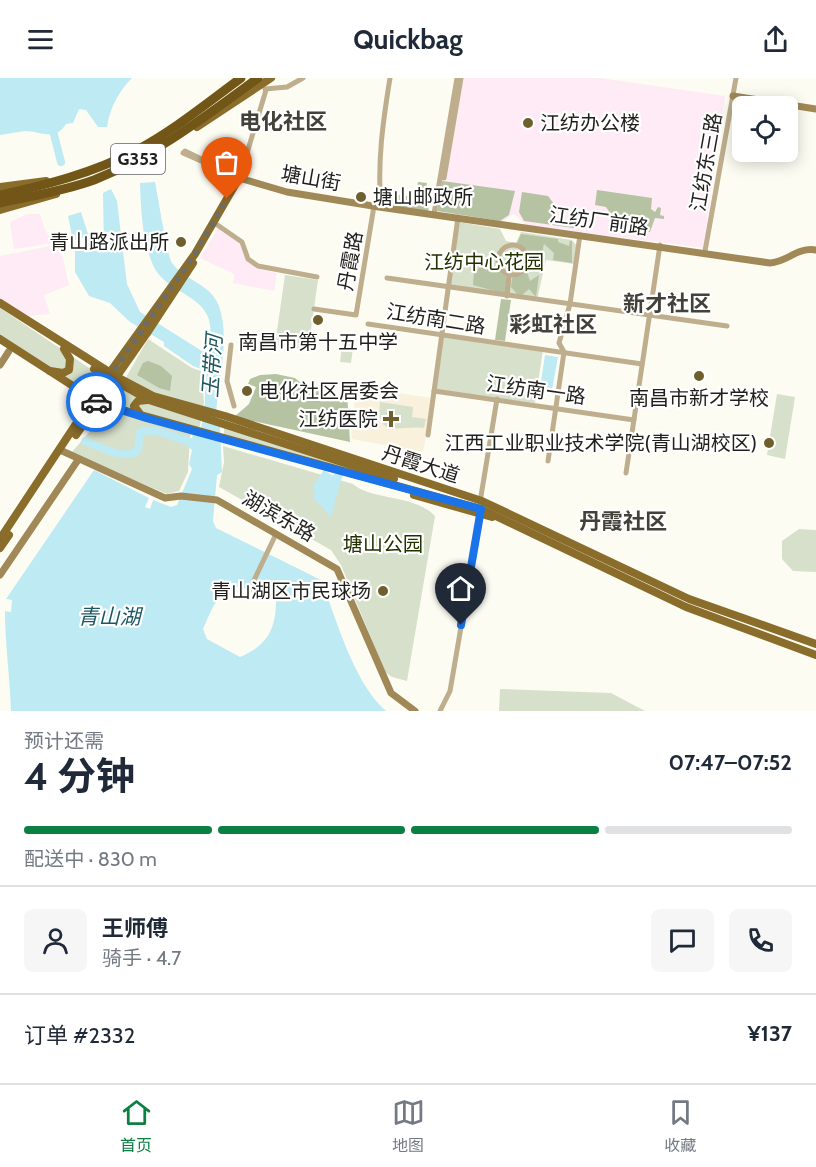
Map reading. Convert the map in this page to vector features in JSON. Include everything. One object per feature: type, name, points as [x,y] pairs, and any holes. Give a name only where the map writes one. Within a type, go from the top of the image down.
[{"type":"highway","name":"G353","points":[[0,195],[60,180],[135,151],[172,128],[241,78]]},
{"type":"highway","name":"G353","points":[[0,203],[82,184],[161,146],[261,84]]},
{"type":"main road","points":[[261,84],[271,78]]},
{"type":"main road","points":[[0,539],[144,332],[216,224],[241,179]]},
{"type":"main road","points":[[190,263],[241,179]]},
{"type":"main road","points":[[0,188],[23,182],[60,180]]},
{"type":"main road","points":[[0,210],[40,200],[82,184]]},
{"type":"main road","name":"丹霞大道","points":[[0,305],[64,349],[148,400],[194,410]]},
{"type":"main road","name":"丹霞大道","points":[[0,305],[112,377],[153,396],[503,515],[689,599],[816,644]]},
{"type":"main road","name":"丹霞大道","points":[[0,339],[94,403],[223,441],[480,507],[503,515],[686,607],[816,655]]},
{"type":"main road","name":"丹霞大道","points":[[0,345],[77,396],[109,411],[193,432]]},
{"type":"main road","points":[[49,371],[63,373],[69,370],[70,359],[64,349]]},
{"type":"main road","points":[[87,359],[106,366],[122,361]]},
{"type":"main road","points":[[122,361],[127,378],[140,389]]},
{"type":"main road","points":[[77,396],[85,404],[84,419]]},
{"type":"main road","points":[[146,418],[136,411],[134,406],[138,401],[148,400]]},
{"type":"main road","points":[[84,419],[97,412],[109,411]]},
{"type":"main road","points":[[0,548],[62,451]]},
{"type":"street","points":[[241,179],[261,84],[287,87],[303,78]]},
{"type":"street","points":[[378,206],[376,178],[389,78]]},
{"type":"street","points":[[434,214],[457,78]]},
{"type":"street","points":[[444,178],[461,78]]},
{"type":"street","points":[[730,78],[735,81]]},
{"type":"street","name":"江纺东三路","points":[[733,96],[735,81]]},
{"type":"street","name":"江纺东三路","points":[[705,251],[732,102]]},
{"type":"street","points":[[798,107],[816,110]]},
{"type":"street","points":[[798,108],[816,110]]},
{"type":"street","name":"塘山街","points":[[241,179],[238,175],[195,155],[185,151],[183,153],[241,179],[287,192],[378,206]]},
{"type":"street","name":"江纺厂前路","points":[[378,206],[705,251],[770,263],[781,262],[795,251],[816,250]]},
{"type":"street","name":"丹霞路","points":[[314,309],[356,315],[378,206]]},
{"type":"street","points":[[428,435],[458,218]]},
{"type":"street","points":[[216,224],[242,242],[248,259],[258,266],[317,277]]},
{"type":"street","points":[[548,461],[564,352],[559,344],[570,304],[580,235]]},
{"type":"street","points":[[626,474],[660,245]]},
{"type":"street","points":[[518,246],[526,252],[528,262],[519,274],[509,275],[501,270],[498,256],[503,248],[518,246]]},
{"type":"street","points":[[507,296],[509,275]]},
{"type":"street","points":[[387,278],[727,326]]},
{"type":"street","name":"江纺南二路","points":[[368,324],[642,364]]},
{"type":"street","points":[[231,345],[227,381],[234,406]]},
{"type":"street","points":[[0,365],[9,351]]},
{"type":"street","name":"江纺南一路","points":[[434,390],[634,420]]},
{"type":"street","points":[[440,711],[450,691],[497,399]]},
{"type":"street","name":"湖滨东路","points":[[62,451],[165,498],[181,496],[216,500],[337,569],[391,693],[415,711]]},
{"type":"street","points":[[0,575],[78,460]]},
{"type":"street","points":[[248,593],[276,534]]},
{"type":"shaded area","points":[[459,78],[600,78],[725,96],[703,248],[526,225],[514,214],[502,222],[436,212]]},
{"type":"shaded area","points":[[27,214],[40,214],[45,230],[54,243],[14,249],[10,222]]},
{"type":"shaded area","points":[[219,227],[241,243],[246,260],[261,269],[277,273],[274,291],[233,283],[234,274],[200,258]]},
{"type":"shaded area","points":[[55,245],[63,258],[69,285],[44,295],[50,314],[29,316],[0,299],[0,256]]},
{"type":"shaded area","name":"江纺医院","points":[[356,387],[433,398],[423,452],[351,439]]},
{"type":"green space","points":[[442,181],[515,191],[509,215],[500,221],[437,211]]},
{"type":"green space","points":[[418,182],[427,183],[425,199],[430,200],[428,212],[382,205],[384,193],[415,197]]},
{"type":"green space","points":[[597,190],[652,198],[651,209],[655,212],[658,207],[661,208],[660,215],[664,216],[664,219],[655,218],[650,232],[639,231],[640,218],[610,213],[606,207],[595,205]]},
{"type":"green space","points":[[522,192],[548,196],[554,204],[552,221],[575,224],[574,228],[524,221],[519,212]]},
{"type":"green space","name":"江纺中心花园","points":[[458,222],[500,229],[506,241],[516,243],[521,232],[572,240],[577,246],[574,264],[546,260],[537,300],[450,287]]},
{"type":"green space","points":[[521,234],[558,239],[558,242],[569,246],[572,241],[572,263],[553,260],[554,253],[544,244],[541,256],[531,260],[527,249],[517,243]]},
{"type":"green space","points":[[488,261],[507,277],[506,294],[473,285],[474,272]]},
{"type":"green space","points":[[527,272],[530,281],[539,275],[536,297],[529,289],[522,295],[517,294],[511,287],[512,278]]},
{"type":"green space","points":[[285,275],[318,280],[308,350],[275,345]]},
{"type":"green space","points":[[501,299],[511,300],[505,341],[495,340]]},
{"type":"green space","points":[[0,308],[101,376],[92,390],[86,393],[0,336]]},
{"type":"green space","points":[[441,336],[543,350],[535,403],[434,391]]},
{"type":"green space","points":[[343,338],[354,340],[351,363],[340,362]]},
{"type":"green space","points":[[148,339],[192,368],[201,371],[204,402],[200,426],[190,436],[188,472],[179,491],[167,494],[71,453],[105,414]]},
{"type":"green space","points":[[148,361],[161,366],[172,376],[170,391],[159,388],[137,375],[143,363]]},
{"type":"green space","points":[[276,374],[295,378],[302,384],[322,389],[339,397],[342,388],[347,392],[350,442],[234,417],[249,404],[256,387],[248,384],[250,379],[260,375]]},
{"type":"green space","points":[[777,394],[795,397],[785,459],[767,455]]},
{"type":"green space","points":[[380,402],[413,407],[412,417],[426,419],[424,428],[386,426],[380,414]]},
{"type":"green space","points":[[224,426],[401,484],[224,436]]},
{"type":"green space","name":"塘山公园","points":[[223,446],[353,484],[371,493],[416,504],[435,516],[407,681],[392,677],[385,672],[341,565],[331,550],[219,487],[224,462]]},
{"type":"green space","points":[[799,529],[816,530],[816,572],[793,571],[782,559],[782,541]]},
{"type":"green space","points":[[500,689],[611,693],[645,711],[499,711]]},
{"type":"water","points":[[0,78],[132,78],[115,101],[107,127],[98,127],[86,110],[79,109],[73,123],[66,124],[57,133],[25,131],[0,135]]},
{"type":"water","name":"青山湖","points":[[155,182],[172,263],[210,292],[219,306],[222,319],[224,347],[216,417],[220,427],[222,472],[217,475],[213,521],[216,528],[321,580],[355,667],[374,699],[386,711],[11,711],[5,611],[11,612],[12,600],[6,599],[94,470],[149,498],[145,507],[150,509],[153,500],[171,507],[177,505],[192,469],[189,464],[192,450],[187,446],[187,441],[192,440],[193,432],[201,429],[205,402],[204,370],[193,366],[164,346],[164,342],[130,322],[110,303],[89,296],[75,272],[75,247],[93,242],[99,253],[104,251],[103,193],[111,189],[117,201],[127,284],[140,312],[205,353],[210,334],[209,319],[203,308],[160,276],[149,255],[143,225],[140,183]],"holes":[[[236,587],[262,592],[276,600],[276,610],[272,628],[257,647],[240,657],[207,639],[203,629],[215,604],[224,593]]]},
{"type":"water","points":[[81,212],[89,237],[73,240],[68,216]]},
{"type":"water","points":[[545,355],[558,357],[552,390],[540,388]]},
{"type":"water","points":[[355,464],[342,477],[331,517],[314,499],[314,484],[324,470],[333,476],[341,466]]},
{"type":"waterway","points":[[51,123],[61,162]]},
{"type":"waterway","points":[[85,441],[119,454],[133,453],[138,450],[140,432],[160,432],[195,443]]},
{"type":"way so far","points":[[96,402],[93,400],[119,359],[195,254],[227,199]]},
{"type":"place","name":"江纺办公楼","points":[[528,123]]},
{"type":"place","name":"塘山邮政所","points":[[361,197]]},
{"type":"place","name":"青山路派出所","points":[[181,242]]},
{"type":"place","name":"南昌市第十五中学","points":[[318,320]]},
{"type":"place","name":"南昌市新才学校","points":[[699,376]]},
{"type":"place","name":"电化社区居委会","points":[[247,391]]},
{"type":"place","name":"江纺医院","points":[[391,419]]},
{"type":"place","name":"江西工业职业技术学院(青山湖校区)","points":[[769,443]]},
{"type":"place","name":"青山湖区市民球场","points":[[383,591]]},
{"type":"district","name":"电化社区","points":[[283,121]]},
{"type":"district","name":"新才社区","points":[[667,303]]},
{"type":"district","name":"彩虹社区","points":[[553,324]]},
{"type":"district","name":"丹霞社区","points":[[623,521]]},
{"type":"route","points":[[96,402],[311,464],[397,484],[481,509],[461,625]]},
{"type":"water label","name":"玉带河","points":[[212,366]]}]
